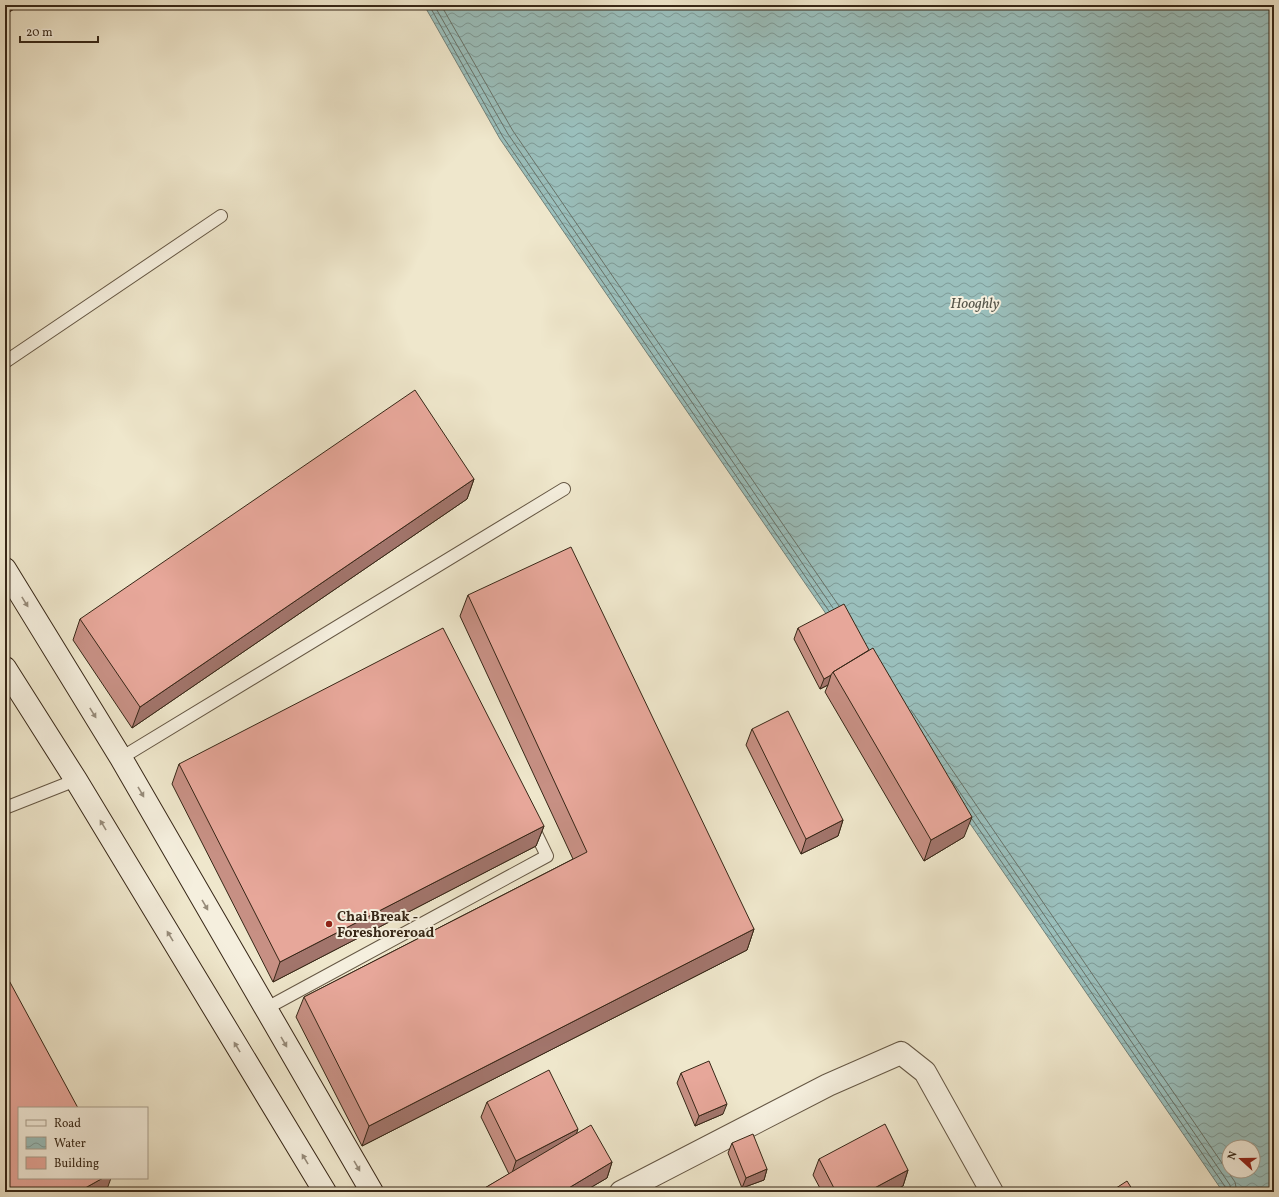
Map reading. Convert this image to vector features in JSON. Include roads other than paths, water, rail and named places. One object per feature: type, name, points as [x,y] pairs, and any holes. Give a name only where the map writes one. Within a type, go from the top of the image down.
[{"type":"main road","points":[[5,569],[121,758],[372,1192]]},
{"type":"main road","points":[[5,668],[76,780],[325,1192]]},
{"type":"main road","points":[[621,1192],[828,1084],[901,1053],[926,1072],[992,1192]]},
{"type":"lane","points":[[5,362],[221,216]]},
{"type":"lane","points":[[121,758],[564,489]]},
{"type":"lane","points":[[5,808],[76,780]]},
{"type":"lane","points":[[265,1009],[547,856],[527,814]]},
{"type":"water","name":"Hooghly","points":[[424,5],[1274,5],[1274,1192],[1223,1192],[500,139]]},
{"type":"place","name":"Chai Break - Foreshoreroad","points":[[329,924]]}]
